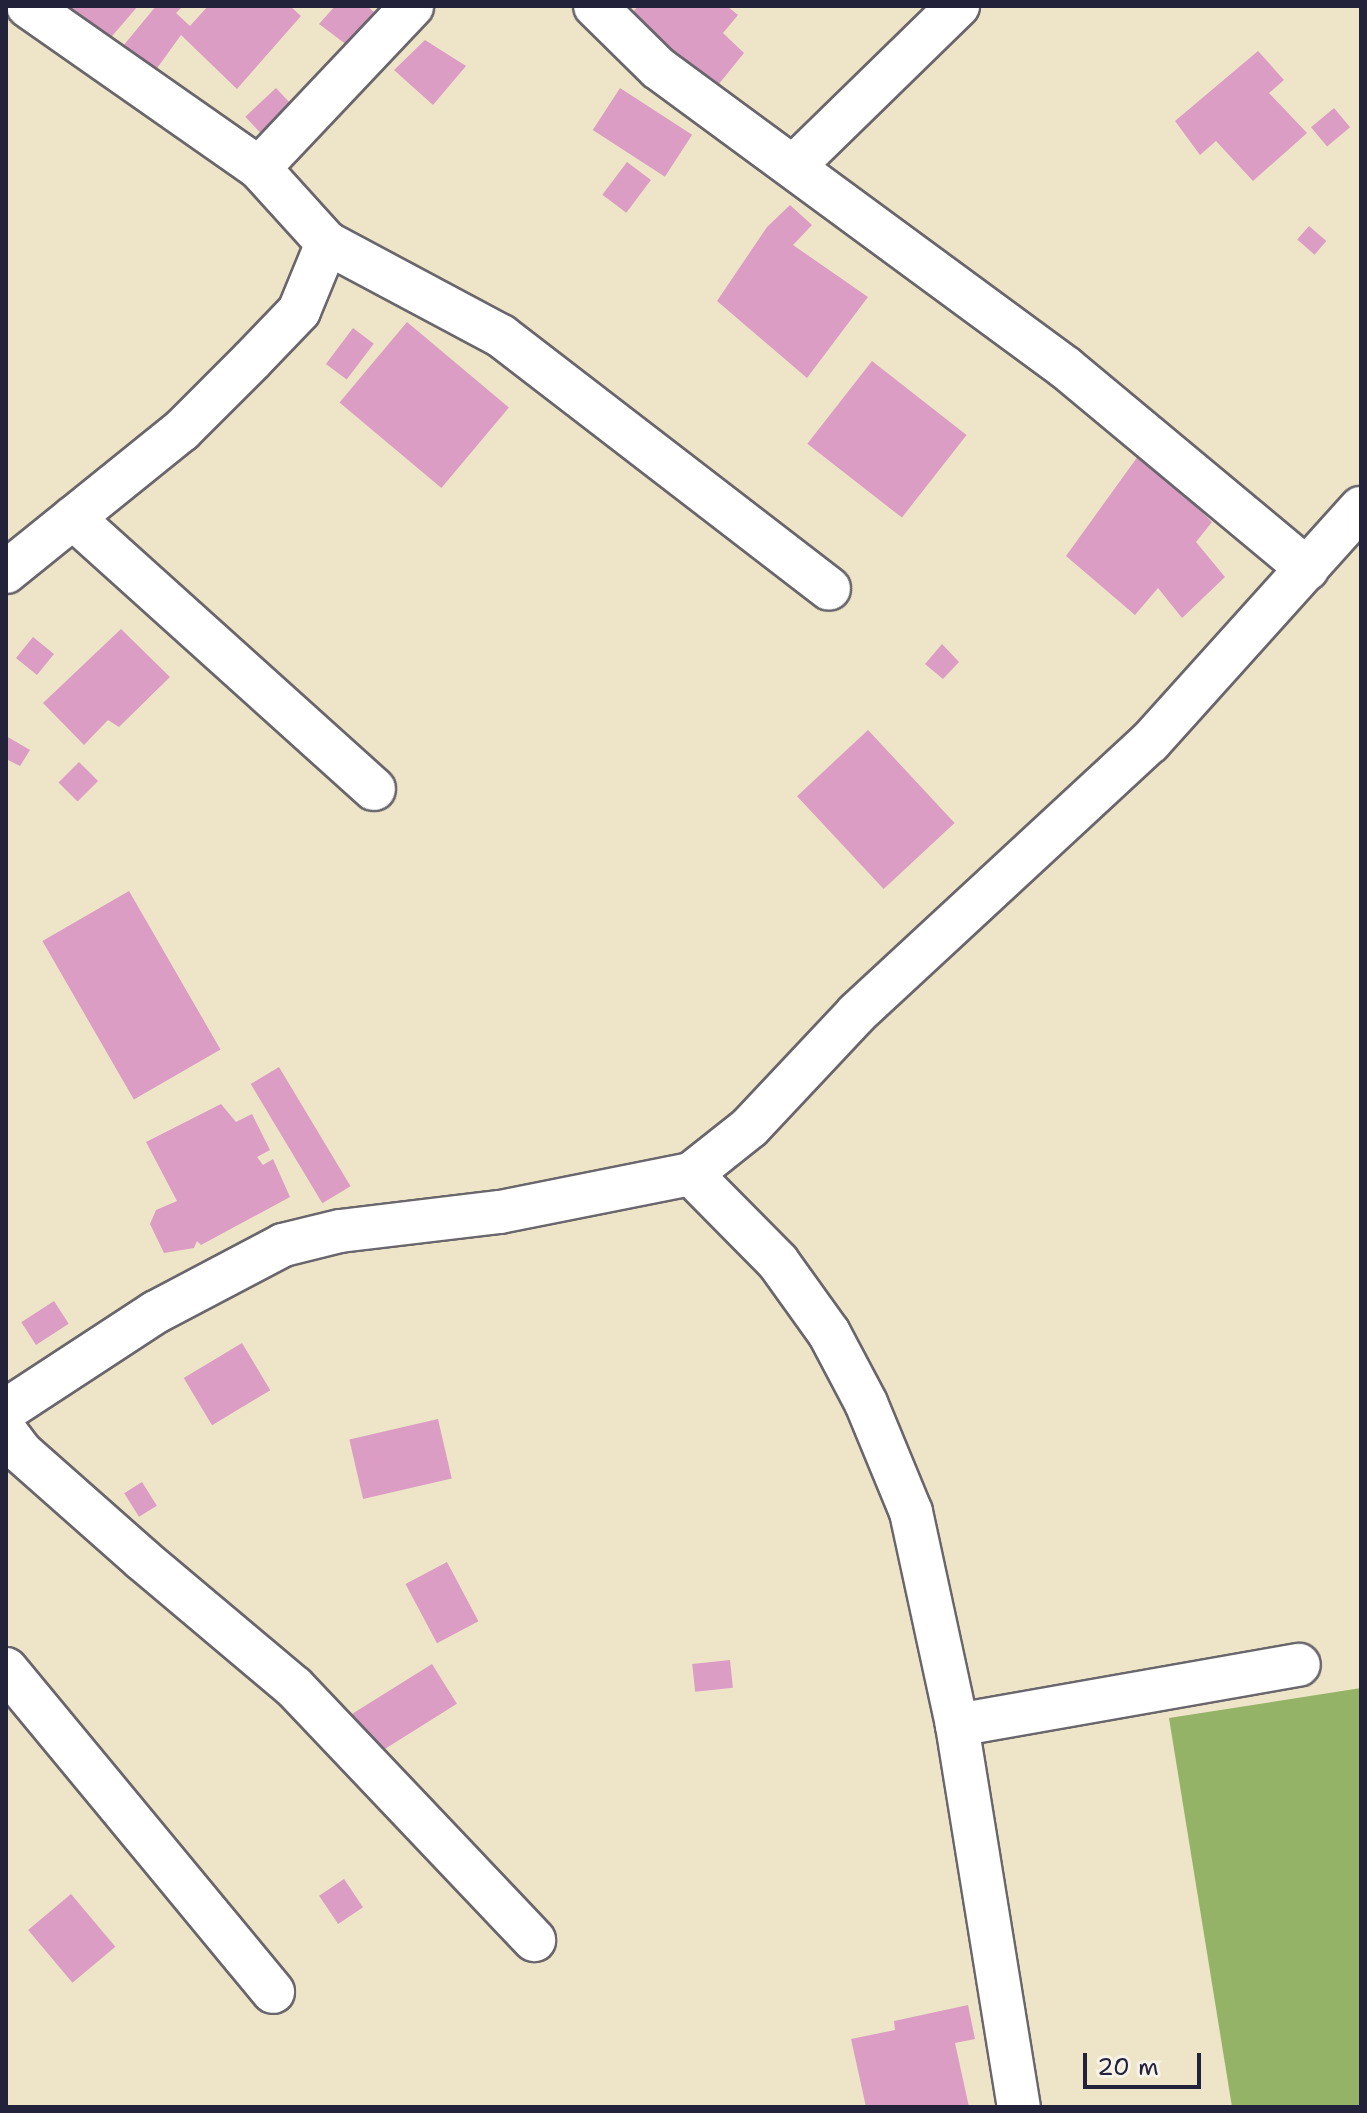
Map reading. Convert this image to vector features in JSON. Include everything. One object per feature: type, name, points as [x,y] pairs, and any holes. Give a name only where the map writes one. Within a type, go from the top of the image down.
[{"type":"street","points":[[28,6],[259,168],[327,243],[501,336],[829,589]]},
{"type":"street","points":[[259,168],[412,6]]},
{"type":"street","points":[[595,6],[658,68],[795,165],[1066,368],[1307,569]]},
{"type":"street","points":[[795,165],[958,6]]},
{"type":"street","points":[[6,572],[181,431],[299,311],[327,243]]},
{"type":"street","points":[[6,1410],[156,1312],[283,1245],[340,1231],[500,1212],[691,1174],[750,1127],[857,1013],[1150,742],[1361,508]]},
{"type":"street","points":[[73,518],[374,789]]},
{"type":"street","points":[[691,1174],[778,1262],[829,1333],[866,1403],[911,1512],[957,1725],[1019,2107]]},
{"type":"street","points":[[6,1432],[21,1452],[294,1687],[534,1940]]},
{"type":"street","points":[[957,1725],[1299,1665]]},
{"type":"street","points":[[6,1669],[273,1992]]},
{"type":"green space","points":[[1361,1688],[1361,2107],[1232,2107],[1169,1718]]},
{"type":"building","points":[[63,6],[138,6],[107,42]]},
{"type":"building","points":[[156,6],[183,6],[176,13],[190,26],[208,6],[290,6],[301,16],[237,89],[181,35],[155,71],[123,46]]},
{"type":"building","points":[[335,6],[367,6],[374,12],[347,45],[319,24]]},
{"type":"building","points":[[638,6],[727,6],[738,15],[723,33],[744,53],[714,90],[628,18]]},
{"type":"building","points":[[425,40],[466,66],[433,105],[394,70]]},
{"type":"building","points":[[1258,51],[1284,80],[1269,93],[1307,133],[1253,181],[1216,141],[1200,155],[1175,121]]},
{"type":"building","points":[[276,88],[294,107],[263,136],[245,117]]},
{"type":"building","points":[[620,88],[692,135],[665,177],[593,130]]},
{"type":"building","points":[[1334,108],[1350,127],[1327,146],[1311,127]]},
{"type":"building","points":[[627,162],[651,180],[626,213],[602,195]]},
{"type":"building","points":[[790,205],[812,225],[793,245],[868,297],[807,378],[717,301],[767,227]]},
{"type":"building","points":[[1309,226],[1326,241],[1315,255],[1297,240]]},
{"type":"building","points":[[407,322],[509,407],[441,488],[340,402]]},
{"type":"building","points":[[353,328],[374,344],[347,380],[326,364]]},
{"type":"building","points":[[872,361],[967,435],[902,518],[807,444]]},
{"type":"building","points":[[1141,452],[1212,522],[1196,542],[1225,577],[1182,618],[1158,588],[1135,615],[1066,556]]},
{"type":"building","points":[[121,629],[170,677],[119,727],[108,720],[84,745],[43,703]]},
{"type":"building","points":[[33,637],[54,654],[37,675],[16,658]]},
{"type":"building","points":[[942,644],[959,662],[943,679],[925,664]]},
{"type":"building","points":[[868,730],[955,823],[884,889],[797,796]]},
{"type":"building","points":[[6,736],[30,750],[20,766],[6,759]]},
{"type":"building","points":[[79,762],[98,781],[78,802],[58,783]]},
{"type":"building","points":[[129,891],[220,1049],[134,1099],[42,941]]},
{"type":"building","points":[[279,1067],[351,1186],[322,1203],[251,1084]]},
{"type":"building","points":[[221,1104],[236,1122],[252,1114],[270,1150],[257,1157],[263,1165],[273,1159],[290,1197],[201,1245],[197,1241],[194,1248],[164,1253],[150,1224],[156,1210],[177,1201],[146,1142]]},
{"type":"building","points":[[54,1301],[69,1324],[36,1345],[21,1322]]},
{"type":"building","points":[[242,1343],[270,1390],[212,1425],[184,1378]]},
{"type":"building","points":[[438,1419],[452,1478],[363,1499],[349,1439]]},
{"type":"building","points":[[142,1482],[157,1506],[139,1517],[124,1493]]},
{"type":"building","points":[[447,1562],[478,1621],[437,1643],[406,1584]]},
{"type":"building","points":[[730,1660],[733,1688],[695,1692],[692,1664]]},
{"type":"building","points":[[432,1664],[457,1704],[371,1757],[346,1718]]},
{"type":"building","points":[[344,1879],[363,1907],[338,1924],[319,1896]]},
{"type":"building","points":[[71,1894],[115,1947],[72,1983],[28,1930]]},
{"type":"building","points":[[968,2005],[975,2039],[955,2043],[969,2107],[866,2107],[851,2039],[895,2030],[894,2021]]}]
